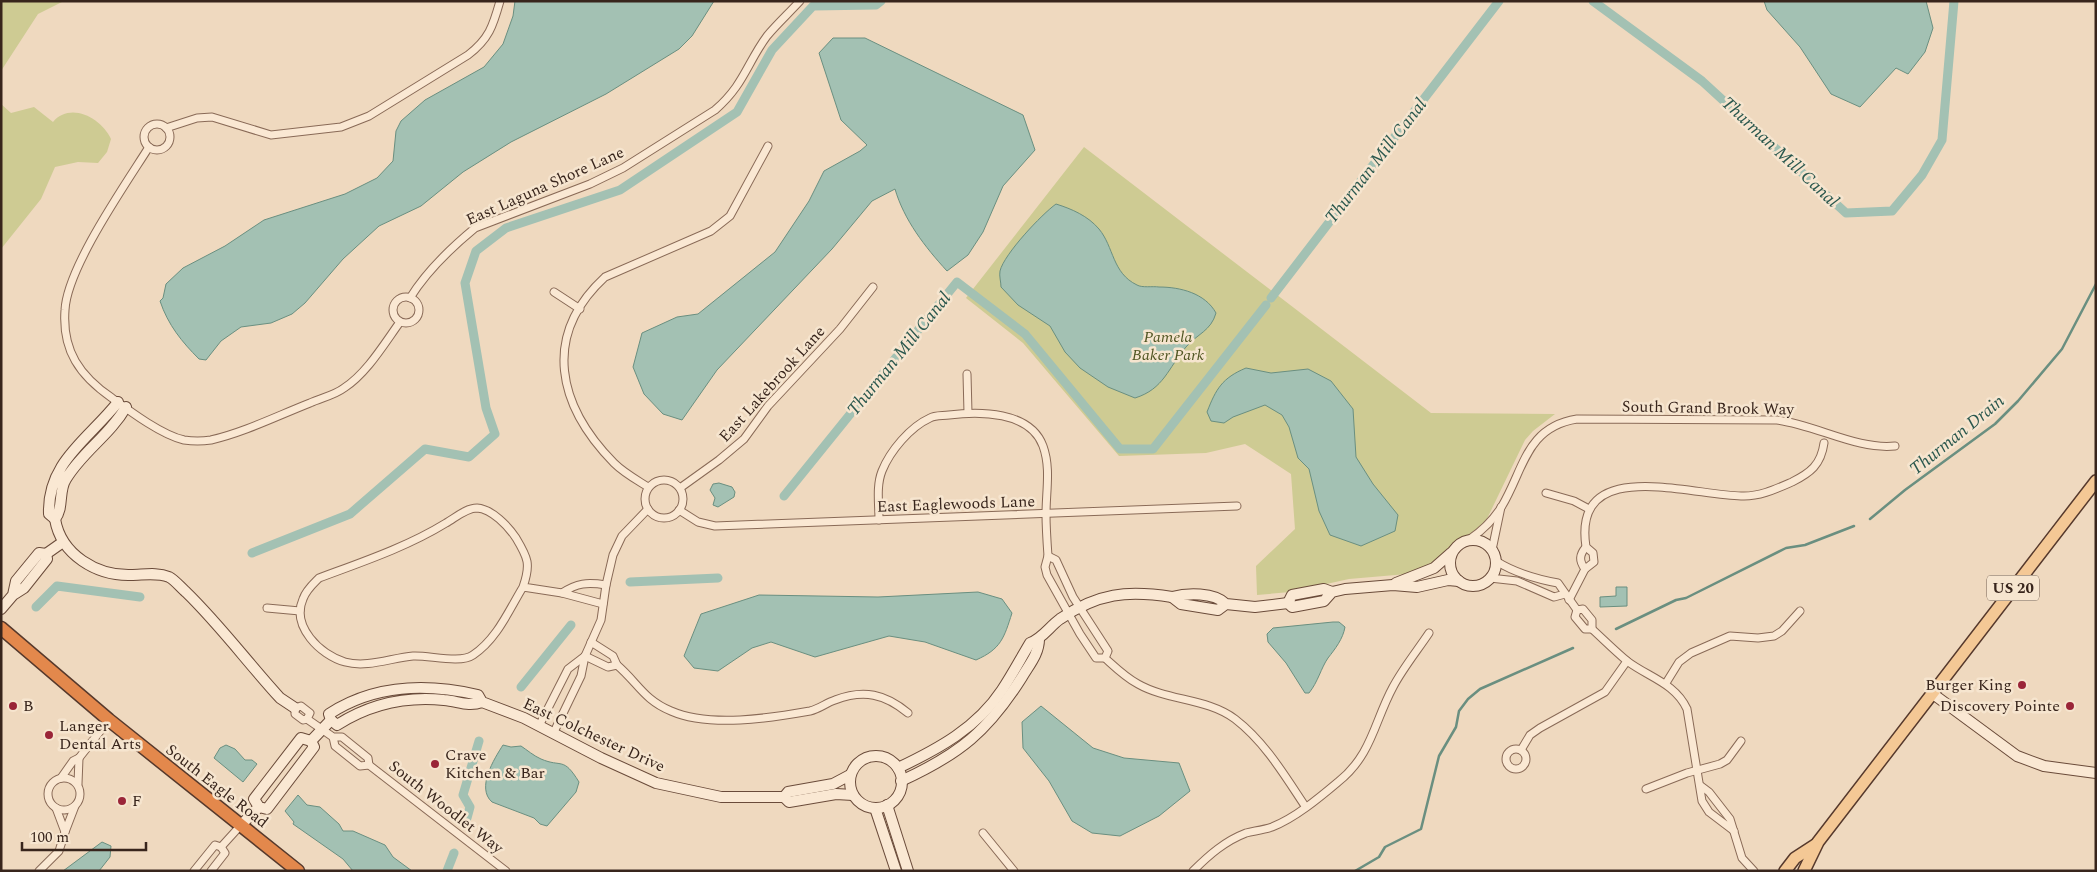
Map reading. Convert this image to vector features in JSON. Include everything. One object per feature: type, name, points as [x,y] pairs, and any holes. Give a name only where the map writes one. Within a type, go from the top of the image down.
[{"type":"highway","name":"South Eagle Road","points":[[1,628],[109,720],[298,871]]},
{"type":"main road","name":"US 20","points":[[1804,871],[1815,845],[2095,482]]},
{"type":"main road","name":"US 20","points":[[1785,871],[1795,858],[1815,845]]},
{"type":"street","points":[[166,128],[170,138],[165,147],[158,150],[149,147],[144,140],[148,128],[155,124],[166,128],[198,118],[212,117],[270,135],[352,124],[369,116],[483,44],[492,26],[500,1]]},
{"type":"street","name":"East Laguna Shore Lane","points":[[410,298],[416,288],[460,241],[475,228],[590,184],[623,168],[715,110],[729,98],[740,84],[767,37],[800,1]]},
{"type":"street","points":[[648,488],[616,465],[598,445],[573,403],[566,385],[562,357],[568,330],[593,288],[605,277],[711,231],[730,216],[750,183],[768,146]]},
{"type":"street","points":[[149,147],[87,250],[72,281],[65,309],[66,334],[72,357],[85,375],[122,405],[164,431],[184,440],[208,440],[226,435],[344,389],[359,375],[400,322]]},
{"type":"street","name":"East Lakebrook Lane","points":[[680,488],[744,439],[780,393],[840,329],[873,287]]},
{"type":"street","points":[[554,292],[580,309]]},
{"type":"street","points":[[410,298],[417,303],[418,315],[408,323],[400,322],[394,316],[393,307],[398,299],[410,298]]},
{"type":"street","points":[[967,374],[968,413]]},
{"type":"street","points":[[56,519],[50,514],[49,499],[55,476],[70,454],[105,418],[122,405]]},
{"type":"street","points":[[122,405],[113,426],[78,462],[64,481],[60,499],[60,514],[56,519],[57,530],[63,542],[90,567],[110,574],[152,574],[170,577],[210,615],[273,690],[295,708]]},
{"type":"street","points":[[879,520],[879,480],[886,464],[901,442],[916,427],[931,417],[968,413],[1001,416],[1018,420],[1034,431],[1043,445],[1049,483],[1046,514],[1048,556],[1045,567],[1069,614],[1096,658],[1105,658],[1139,685],[1206,705],[1234,719],[1276,764],[1306,806]]},
{"type":"street","name":"South Grand Brook Way","points":[[1502,507],[1531,446],[1549,429],[1561,422],[1577,419],[1777,420],[1797,423],[1868,445],[1895,446]]},
{"type":"street","points":[[1585,569],[1580,563],[1581,553],[1586,547],[1584,521],[1595,500],[1608,492],[1632,488],[1665,488],[1741,496],[1757,495],[1808,474],[1817,465],[1824,443]]},
{"type":"street","points":[[70,454],[78,462]]},
{"type":"street","points":[[658,480],[670,480],[680,488],[683,499],[679,510],[675,514],[663,518],[652,514],[648,509],[645,498],[648,488],[658,480]]},
{"type":"street","points":[[1546,493],[1574,501],[1589,509]]},
{"type":"street","name":"East Eaglewoods Lane","points":[[679,510],[698,522],[715,526],[1237,506]]},
{"type":"street","points":[[1393,584],[1434,568],[1462,542],[1484,530],[1502,507]]},
{"type":"street","points":[[1492,550],[1502,507]]},
{"type":"street","points":[[478,508],[488,511],[513,534],[526,555],[529,570],[523,587],[494,635],[471,656],[442,659],[414,656],[360,663],[344,662],[321,650],[302,624],[300,611],[308,589],[319,578],[421,538],[468,510],[478,508]]},
{"type":"street","points":[[553,734],[581,676],[585,656],[601,620],[613,555],[622,536],[648,509]]},
{"type":"street","points":[[898,768],[951,740],[971,725],[1002,690],[1030,642],[1039,639],[1050,626],[1099,598],[1140,592],[1172,597],[1184,594],[1220,598],[1226,604],[1255,607],[1288,603],[1292,595],[1324,589],[1332,592],[1370,585],[1393,584],[1417,587],[1448,580],[1459,581],[1472,586],[1490,578],[1496,561],[1492,550],[1486,543],[1470,539]]},
{"type":"street","points":[[1,609],[13,594],[24,588],[47,559],[46,554],[63,542]]},
{"type":"street","points":[[1567,597],[1585,569],[1594,562],[1593,552],[1586,547]]},
{"type":"street","points":[[1452,553],[1450,568],[1459,581]]},
{"type":"street","points":[[1048,556],[1056,560],[1080,608],[1108,651],[1105,658]]},
{"type":"street","points":[[1496,561],[1508,569],[1558,583],[1577,610]]},
{"type":"street","points":[[1490,578],[1517,581],[1554,597],[1567,597]]},
{"type":"street","points":[[1542,593],[1547,581]]},
{"type":"street","points":[[562,593],[574,585],[588,582],[606,585]]},
{"type":"street","points":[[523,587],[562,593],[603,604]]},
{"type":"street","points":[[268,608],[300,611]]},
{"type":"street","points":[[1577,610],[1583,609],[1592,620],[1592,630]]},
{"type":"street","points":[[1577,610],[1575,617],[1585,629],[1592,630],[1627,661],[1666,684],[1682,698],[1686,709],[1701,786],[1702,801],[1709,812],[1734,832]]},
{"type":"street","points":[[1666,684],[1679,662],[1691,653],[1730,636],[1758,638],[1774,636],[1782,631],[1800,611]]},
{"type":"street","points":[[1193,871],[1224,844],[1245,834],[1272,827],[1306,806],[1339,782],[1365,752],[1378,726],[1392,689],[1429,633]]},
{"type":"street","points":[[901,781],[937,764],[979,733],[996,715],[1010,695],[1039,649],[1039,639]]},
{"type":"street","points":[[591,642],[613,656],[617,666],[649,700],[672,712],[695,718],[721,721],[813,710],[835,700],[862,694],[893,700],[908,713]]},
{"type":"street","points":[[585,656],[608,667],[617,666]]},
{"type":"street","points":[[539,726],[568,669],[585,656]]},
{"type":"street","points":[[1521,750],[1530,735],[1540,728],[1605,692],[1627,661]]},
{"type":"street","name":"East Colchester Drive","points":[[311,741],[331,720],[330,714],[348,702],[376,692],[412,687],[448,688],[478,695],[482,702],[539,726],[656,783],[721,797],[784,797],[789,802],[836,794],[853,795]]},
{"type":"street","points":[[1933,694],[2017,756],[2044,766],[2096,773]]},
{"type":"street","name":"South Woodlet Way","points":[[295,708],[295,714],[303,720],[307,719],[320,730],[333,737],[342,737],[368,758],[369,766]]},
{"type":"street","points":[[61,778],[73,761],[79,758],[109,720]]},
{"type":"street","name":"South Woodlet Way","points":[[333,737],[336,746],[360,766],[369,766],[506,871]]},
{"type":"street","name":"East Colchester Drive","points":[[258,807],[254,799],[301,738],[311,741]]},
{"type":"street","name":"East Colchester Drive","points":[[258,807],[267,809],[314,748],[311,741]]},
{"type":"street","points":[[1646,789],[1727,760],[1741,741]]},
{"type":"street","points":[[870,756],[886,758],[898,768],[901,781],[898,795],[887,805],[875,808],[866,806],[853,795],[850,787],[850,775],[856,764],[870,756]]},
{"type":"street","points":[[39,871],[58,851],[75,806],[81,796],[78,784],[79,758]]},
{"type":"street","name":"East Colchester Drive","points":[[784,797],[788,792],[833,784],[850,775]]},
{"type":"street","points":[[65,832],[56,808],[49,798],[49,789],[53,782],[61,778],[71,778],[78,784]]},
{"type":"street","points":[[1701,786],[1709,792],[1730,819],[1742,858],[1754,871]]},
{"type":"street","points":[[887,805],[908,871]]},
{"type":"street","points":[[56,808],[68,810],[75,806]]},
{"type":"street","name":"East Colchester Drive","points":[[241,825],[258,807]]},
{"type":"street","points":[[875,808],[896,871]]},
{"type":"street","points":[[221,847],[241,825]]},
{"type":"street","points":[[983,833],[1014,871]]},
{"type":"street","points":[[194,871],[215,845],[221,847],[225,853],[211,871]]},
{"type":"green space","points":[[1,1],[64,1],[38,14],[1,71]]},
{"type":"green space","points":[[1,104],[11,113],[34,107],[53,122],[60,116],[68,113],[85,115],[101,125],[111,139],[107,152],[98,163],[78,162],[55,167],[41,199],[1,249]]},
{"type":"green space","name":"Pamela Baker Park","points":[[1084,147],[1431,413],[1555,414],[1533,431],[1525,440],[1484,525],[1469,536],[1456,541],[1427,567],[1407,574],[1349,579],[1290,592],[1257,595],[1256,566],[1295,529],[1291,474],[1245,444],[1206,453],[1119,456],[1023,343],[966,298]]},
{"type":"shaded area","points":[[515,1],[714,1],[692,36],[679,49],[606,94],[511,142],[463,172],[421,206],[379,226],[343,259],[305,303],[292,314],[271,323],[241,327],[221,341],[206,360],[199,359],[176,333],[163,310],[160,301],[163,298],[166,284],[183,268],[225,246],[264,220],[345,194],[377,178],[393,161],[396,131],[401,121],[425,100],[484,67],[503,44],[513,16]]},
{"type":"shaded area","points":[[1764,1],[1926,1],[1933,28],[1925,52],[1908,74],[1896,68],[1860,107],[1831,94],[1800,47],[1767,10]]},
{"type":"shaded area","points":[[833,38],[865,38],[1023,115],[1035,150],[1003,186],[983,232],[968,255],[947,271],[916,233],[904,212],[895,189],[872,201],[832,249],[717,370],[682,420],[663,414],[644,394],[633,367],[642,333],[677,317],[698,314],[775,252],[809,201],[824,171],[860,151],[867,145],[841,120],[819,53]]},
{"type":"shaded area","points":[[1056,204],[1068,208],[1095,224],[1104,236],[1118,267],[1129,280],[1142,286],[1167,287],[1191,292],[1205,300],[1216,313],[1211,324],[1186,347],[1165,377],[1145,394],[1135,398],[1108,387],[1080,368],[1065,352],[1050,326],[1018,305],[1001,287],[1000,271],[1008,255],[1033,225]]},
{"type":"shaded area","points":[[1246,368],[1271,373],[1308,369],[1331,381],[1353,409],[1356,457],[1373,484],[1398,515],[1395,531],[1361,546],[1330,535],[1319,511],[1309,469],[1298,458],[1289,427],[1282,415],[1265,405],[1233,417],[1224,423],[1211,421],[1207,412],[1217,391],[1225,380]]},
{"type":"shaded area","points":[[719,483],[732,487],[735,492],[734,497],[718,507],[713,505],[715,498],[710,490],[713,484]]},
{"type":"shaded area","points":[[1616,587],[1627,587],[1627,606],[1600,607],[1600,597],[1616,596]]},
{"type":"shaded area","points":[[978,592],[1002,599],[1012,613],[1000,642],[991,652],[976,660],[925,642],[889,636],[815,657],[771,642],[752,648],[718,671],[694,668],[684,656],[701,614],[759,595],[878,597]]},
{"type":"shaded area","points":[[1339,622],[1345,627],[1342,636],[1312,689],[1309,693],[1305,693],[1286,663],[1268,642],[1267,634],[1273,628]]},
{"type":"shaded area","points":[[1041,706],[1093,748],[1124,758],[1179,763],[1190,791],[1159,816],[1120,836],[1092,833],[1072,821],[1049,781],[1023,748],[1022,722]]},
{"type":"shaded area","points":[[226,745],[235,749],[245,760],[252,760],[257,764],[243,782],[214,758],[220,748]]},
{"type":"shaded area","points":[[503,745],[511,747],[521,746],[541,759],[562,764],[574,774],[579,782],[576,792],[547,826],[540,824],[534,818],[492,802],[488,796],[486,782],[488,774]]},
{"type":"shaded area","points":[[298,795],[307,805],[320,807],[339,824],[343,831],[353,831],[385,845],[393,857],[412,871],[353,871],[343,859],[293,824],[294,822],[285,811]]},
{"type":"shaded area","points":[[102,842],[111,846],[110,857],[99,871],[63,871]]},
{"type":"waterway","points":[[252,553],[350,514],[425,449],[469,457],[495,434],[486,408],[465,283],[476,251],[506,228],[620,190],[737,112],[772,50],[813,6],[876,5],[881,1]]},
{"type":"waterway","name":"Thurman Mill Canal","points":[[1271,298],[1499,1]]},
{"type":"waterway","name":"Thurman Mill Canal","points":[[1593,1],[1702,81],[1846,213],[1892,211],[1922,175],[1942,140],[1954,1]]},
{"type":"waterway","name":"Thurman Mill Canal","points":[[784,496],[957,282],[1025,334],[1120,449],[1153,449],[1266,305]]},
{"type":"waterway","name":"Thurman Drain","points":[[1870,519],[1905,490],[1995,424],[2018,401],[2062,349],[2096,284]]},
{"type":"waterway","name":"Thurman Drain","points":[[1616,629],[1676,600],[1686,598],[1786,548],[1805,545],[1854,526]]},
{"type":"waterway","name":"Thurman Mill Canal","points":[[630,582],[718,578]]},
{"type":"waterway","points":[[36,607],[57,586],[140,597]]},
{"type":"waterway","name":"Thurman Mill Canal","points":[[521,687],[571,625]]},
{"type":"waterway","name":"Thurman Drain","points":[[1355,871],[1379,857],[1385,847],[1421,829],[1439,756],[1456,727],[1459,711],[1468,699],[1480,689],[1573,648]]},
{"type":"waterway","name":"Thurman Mill Canal","points":[[467,818],[470,807],[463,795],[479,741]]},
{"type":"waterway","name":"Thurman Mill Canal","points":[[447,871],[454,853]]},
{"type":"place","name":"Burger King","points":[[2022,685]]},
{"type":"place","name":"B","points":[[13,706]]},
{"type":"place","name":"Discovery Pointe","points":[[2070,706]]},
{"type":"place","name":"Langer Dental Arts","points":[[49,735]]},
{"type":"place","name":"Crave Kitchen & Bar","points":[[435,764]]},
{"type":"place","name":"F","points":[[122,801]]}]
